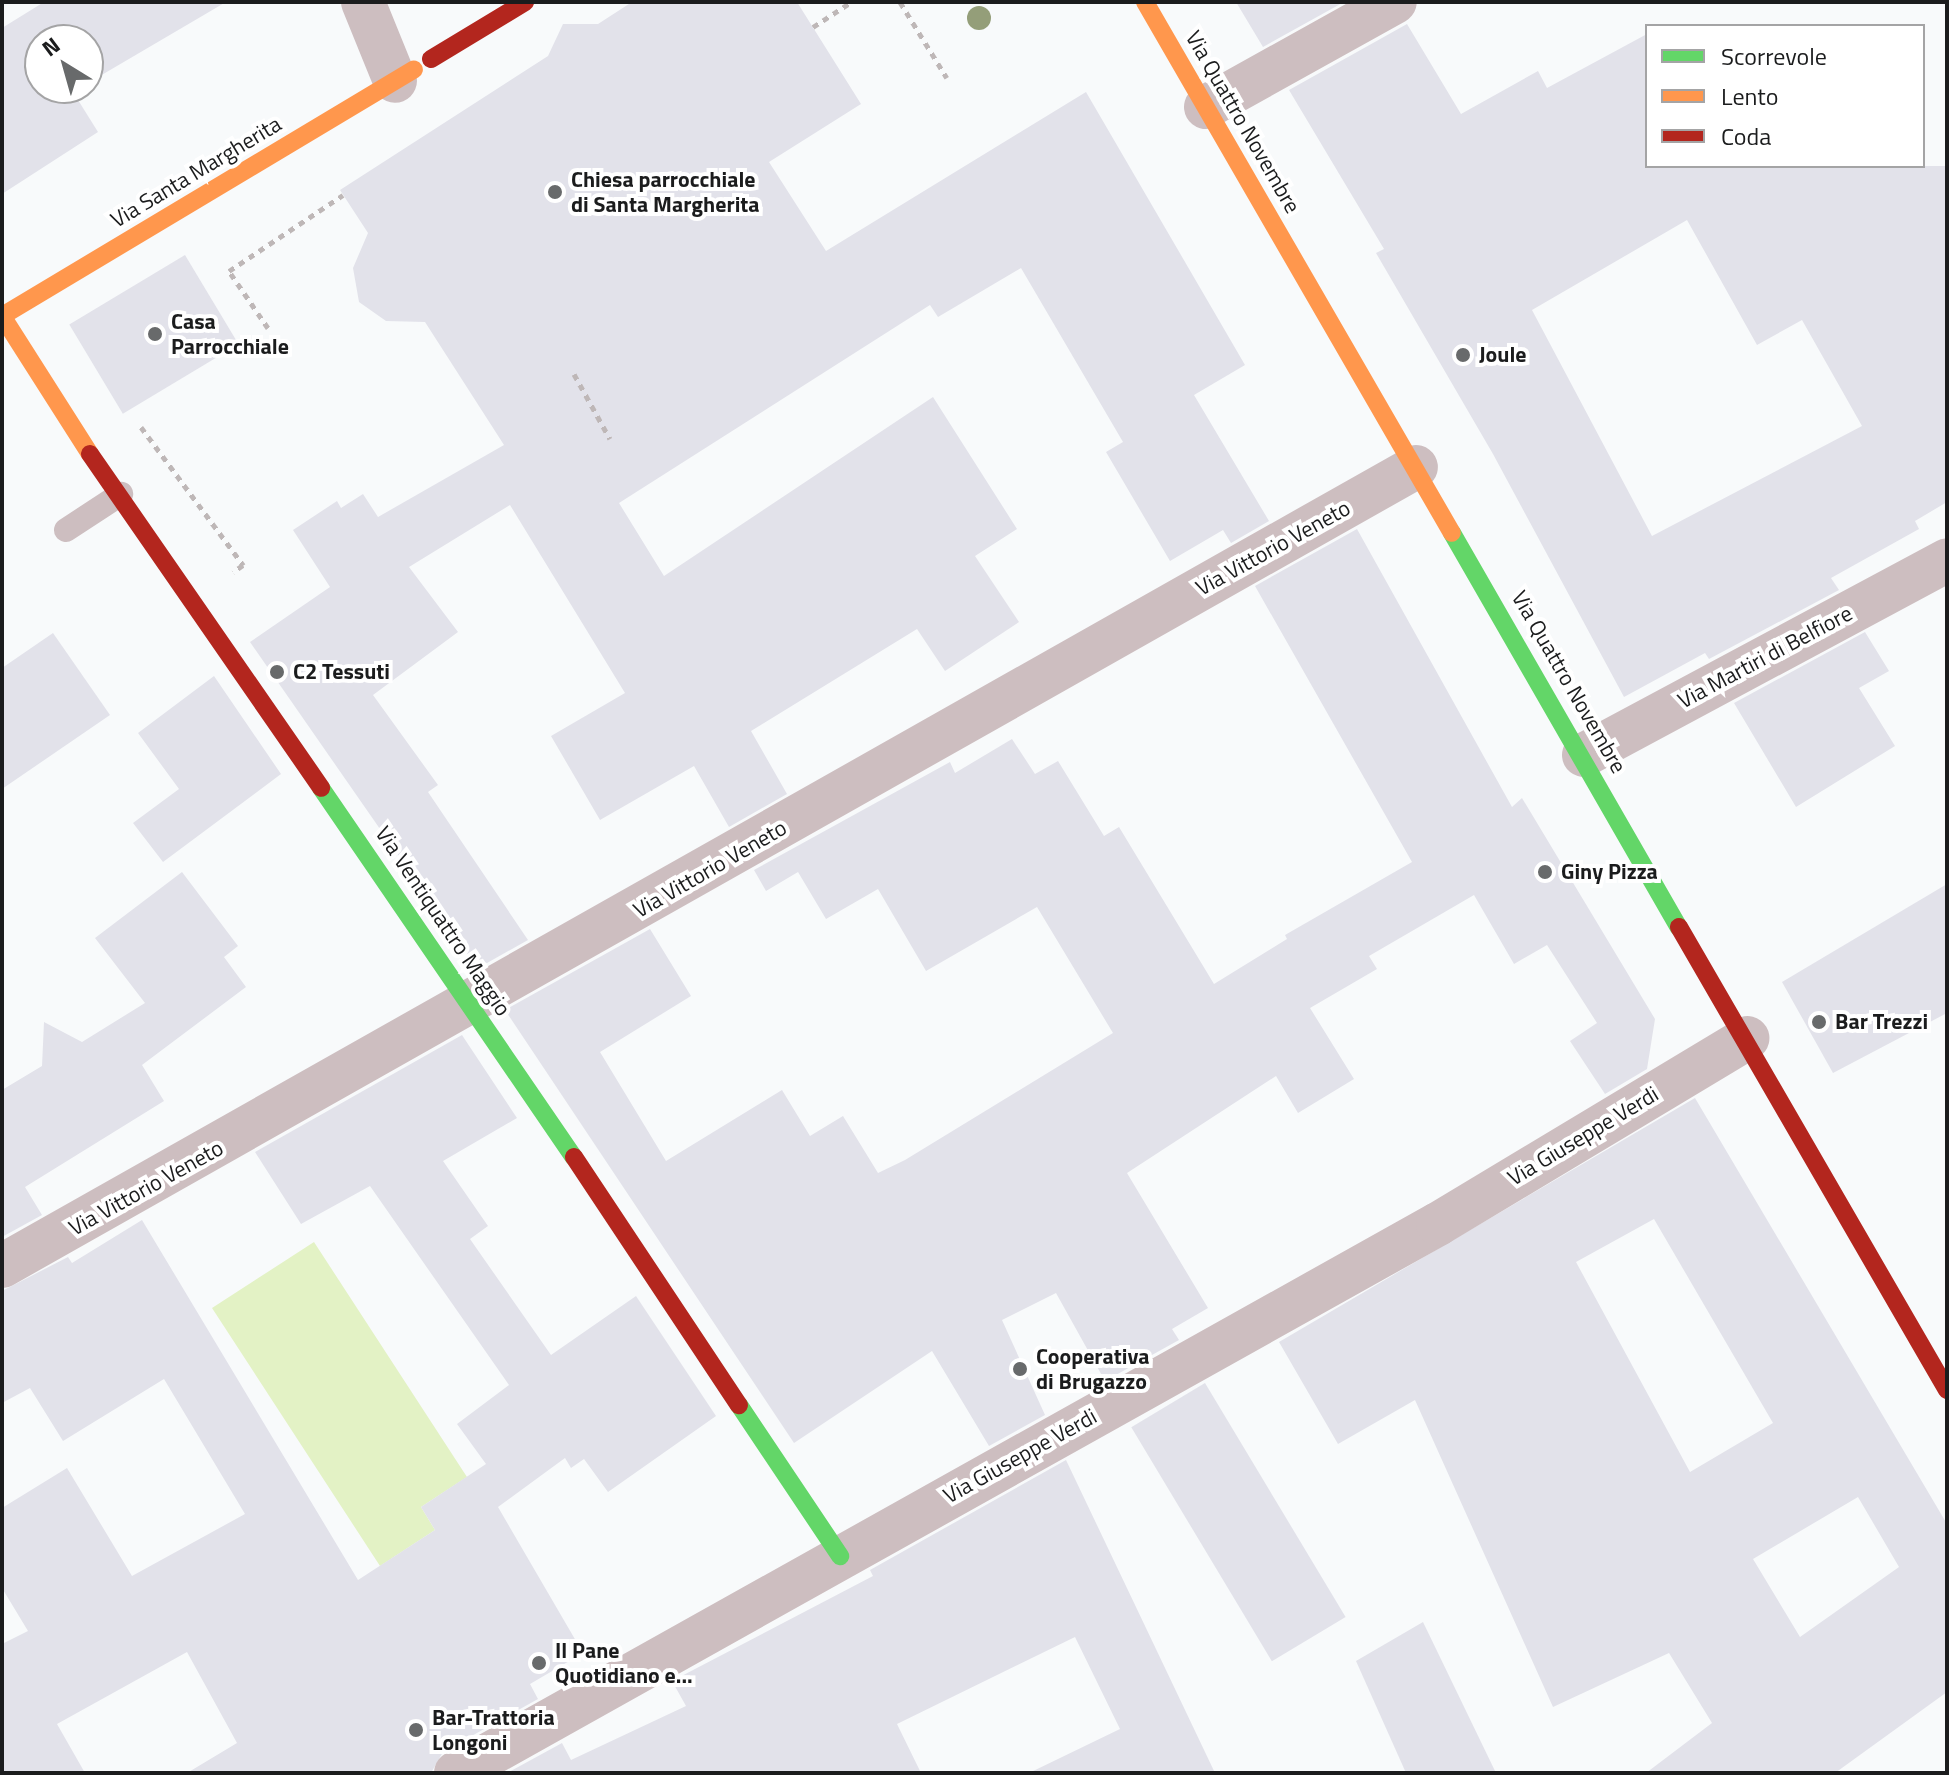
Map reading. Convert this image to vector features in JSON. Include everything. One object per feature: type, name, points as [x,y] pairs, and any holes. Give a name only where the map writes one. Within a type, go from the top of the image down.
[{"type":"street","points":[[363,2],[413,69]]},
{"type":"street","name":"Via Santa Margherita","points":[[2,316],[525,2]]},
{"type":"street","name":"Via Quattro Novembre","points":[[1145,2],[1584,755],[1947,1390]]},
{"type":"street","points":[[1206,107],[1395,2]]},
{"type":"street","name":"Via Ventiquattro Maggio","points":[[2,316],[44,388],[121,494],[471,1004],[840,1556]]},
{"type":"street","name":"Via Vittorio Veneto","points":[[2,1266],[471,1004],[1416,467]]},
{"type":"street","name":"Via Martiri di Belfiore","points":[[1584,755],[1947,560]]},
{"type":"street","name":"Via Giuseppe Verdi","points":[[456,1773],[1438,1224],[1747,1038]]},
{"type":"lane","points":[[66,530],[121,494]]},
{"type":"path","points":[[813,27],[851,2]]},
{"type":"path","points":[[900,2],[947,78]]},
{"type":"path","points":[[268,328],[229,271],[343,195]]},
{"type":"path","points":[[574,374],[610,439]]},
{"type":"path","points":[[141,427],[243,565],[223,579]]},
{"type":"green space","points":[[314,1242],[467,1477],[421,1507],[435,1530],[380,1566],[212,1308]]},
{"type":"building","points":[[44,2],[226,2],[104,74],[104,24],[24,24],[24,104],[80,104],[98,132],[2,194],[2,28]]},
{"type":"building","points":[[632,2],[797,2],[861,104],[769,162],[826,251],[1086,92],[1245,365],[1194,395],[1269,521],[1231,543],[1223,530],[1170,561],[1106,452],[1123,442],[1021,268],[938,317],[930,305],[619,503],[664,576],[933,397],[1017,529],[975,556],[1019,622],[945,671],[917,629],[751,731],[787,794],[729,827],[694,766],[600,820],[551,736],[625,693],[510,505],[409,567],[458,632],[373,695],[438,785],[428,792],[528,940],[487,963],[469,957],[250,642],[330,587],[293,530],[337,501],[341,508],[363,494],[378,517],[504,445],[425,322],[386,321],[359,302],[353,268],[368,233],[340,190],[548,56],[563,24],[598,24]]},
{"type":"building","points":[[1236,2],[1344,2],[1263,47]]},
{"type":"building","points":[[1407,24],[1461,114],[1538,71],[1547,88],[1645,35],[1645,168],[1947,166],[1947,502],[1915,521],[1919,529],[1831,578],[1839,590],[1709,659],[1705,653],[1624,697],[1493,454],[1376,253],[1384,249],[1289,90]],"holes":[[[1687,220],[1757,345],[1802,320],[1862,426],[1652,536],[1532,310]]]},
{"type":"building","name":"Casa Parrocchiale","points":[[185,255],[239,344],[123,414],[69,325]]},
{"type":"building","points":[[1357,529],[1512,807],[1522,798],[1655,1019],[1647,1069],[1605,1094],[1570,1041],[1597,1023],[1547,945],[1514,964],[1474,895],[1369,956],[1377,969],[1310,1008],[1354,1079],[1298,1113],[1276,1076],[1127,1173],[1208,1308],[1172,1329],[1179,1340],[1105,1381],[1056,1293],[1002,1320],[1045,1415],[989,1446],[932,1351],[794,1443],[505,1010],[650,929],[691,996],[600,1052],[666,1161],[782,1090],[810,1136],[843,1116],[878,1173],[905,1160],[1113,1033],[1037,907],[926,971],[878,889],[826,919],[798,872],[766,891],[754,870],[950,762],[955,773],[1012,739],[1035,774],[1058,761],[1104,836],[1119,827],[1214,984],[1287,939],[1285,935],[1412,862],[1255,586]]},
{"type":"building","points":[[1865,632],[1889,671],[1859,688],[1895,746],[1796,807],[1734,703]]},
{"type":"building","points":[[53,633],[110,715],[2,789],[2,668]]},
{"type":"building","points":[[214,676],[281,774],[163,862],[133,823],[179,789],[138,733]]},
{"type":"building","points":[[182,872],[238,946],[224,957],[246,987],[142,1065],[164,1101],[25,1187],[42,1215],[2,1237],[2,1090],[42,1066],[44,1022],[82,1042],[145,1003],[95,938]]},
{"type":"building","points":[[1947,884],[1947,1013],[1833,1073],[1782,982]]},
{"type":"building","points":[[462,1035],[517,1118],[443,1161],[488,1226],[470,1239],[551,1355],[636,1296],[716,1416],[608,1492],[584,1459],[571,1468],[565,1458],[498,1507],[583,1653],[530,1684],[538,1699],[443,1752],[431,1773],[187,1773],[237,1743],[187,1652],[57,1724],[85,1773],[2,1773],[2,1644],[28,1631],[2,1588],[2,1508],[67,1468],[132,1576],[245,1514],[164,1379],[63,1441],[30,1388],[2,1403],[2,1291],[68,1257],[72,1263],[142,1220],[358,1580],[435,1530],[421,1507],[486,1464],[457,1424],[509,1385],[370,1186],[301,1224],[255,1152]]},
{"type":"building","points":[[1695,1098],[1947,1524],[1947,1692],[1835,1773],[1646,1773],[1712,1723],[1669,1653],[1553,1707],[1415,1400],[1338,1444],[1279,1342]],"holes":[[[1654,1219],[1773,1423],[1690,1472],[1576,1262]],[[1858,1497],[1899,1567],[1800,1637],[1753,1559]]]},
{"type":"building","points":[[1205,1383],[1346,1617],[1272,1661],[1131,1427]]},
{"type":"building","points":[[1066,1460],[1215,1773],[1029,1773],[1120,1729],[1075,1637],[897,1724],[921,1773],[507,1773],[562,1743],[571,1760],[686,1706],[672,1681],[873,1576],[870,1570]]},
{"type":"building","points":[[1423,1622],[1496,1773],[1406,1773],[1356,1661]]},
{"type":"traffic: fast","points":[[1452,533],[1679,927]]},
{"type":"traffic: fast","points":[[321,788],[574,1157]]},
{"type":"traffic: fast","points":[[739,1405],[840,1556]]},
{"type":"traffic: slow","points":[[1145,2],[1452,533]]},
{"type":"traffic: slow","points":[[90,454],[2,316],[414,69]]},
{"type":"traffic: jam","points":[[431,59],[525,2]]},
{"type":"traffic: jam","points":[[90,454],[321,788]]},
{"type":"traffic: jam","points":[[1679,927],[1947,1390]]},
{"type":"traffic: jam","points":[[574,1157],[739,1405]]},
{"type":"place","name":"Chiesa parrocchiale di Santa Margherita","points":[[555,192]]},
{"type":"place","name":"Casa Parrocchiale","points":[[155,334]]},
{"type":"place","name":"Joule","points":[[1463,355]]},
{"type":"place","name":"C2 Tessuti","points":[[277,672]]},
{"type":"place","name":"Giny Pizza","points":[[1545,872]]},
{"type":"place","name":"Bar Trezzi","points":[[1819,1022]]},
{"type":"place","name":"Cooperativa di Brugazzo","points":[[1020,1369]]},
{"type":"place","name":"Il Pane Quotidiano e...","points":[[539,1663]]},
{"type":"place","name":"Bar-Trattoria Longoni","points":[[416,1730]]}]
